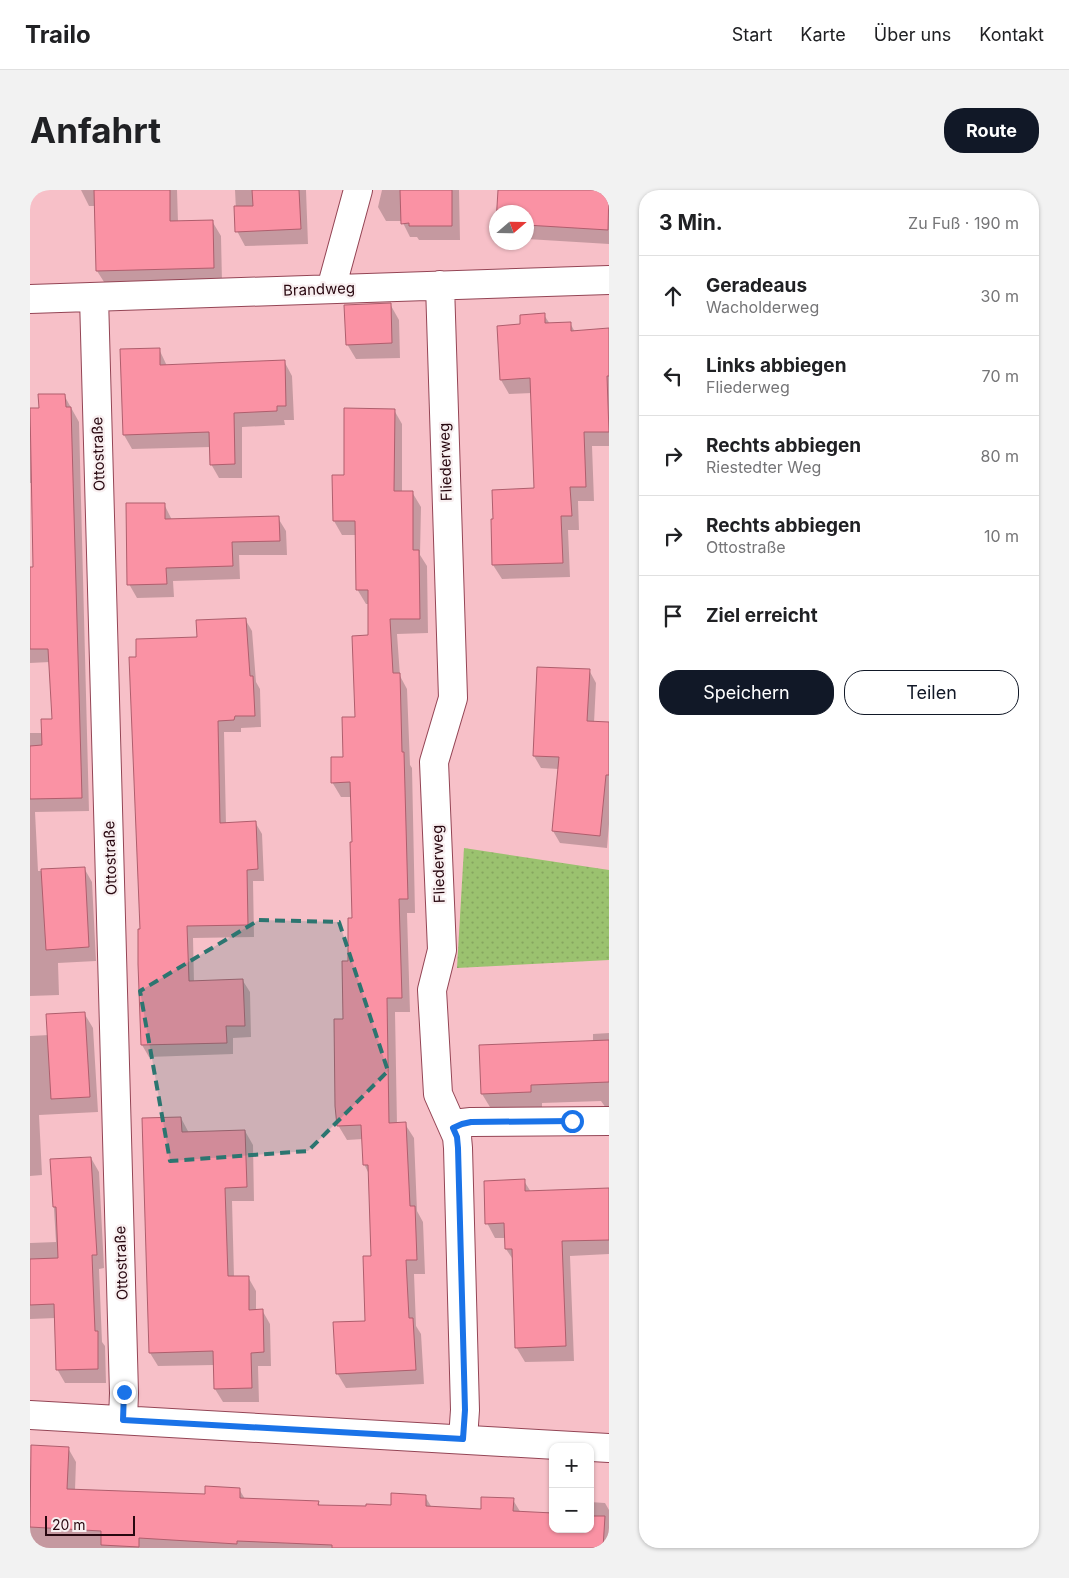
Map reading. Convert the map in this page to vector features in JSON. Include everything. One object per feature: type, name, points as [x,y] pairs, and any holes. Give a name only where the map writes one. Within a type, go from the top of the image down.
[{"type":"street","points":[[331,289],[358,190]]},
{"type":"street","name":"Brandweg","points":[[30,299],[609,280]]},
{"type":"street","name":"Fliederweg","points":[[440,285],[453,698],[434,762],[442,950],[432,990],[438,1094],[457,1137],[458,1148],[465,1410],[463,1439]]},
{"type":"street","name":"Ottostraße","points":[[94,297],[124,1363],[123,1420]]},
{"type":"street","points":[[453,1128],[471,1122],[609,1121]]},
{"type":"street","points":[[30,1415],[609,1448]]},
{"type":"highlighted area","points":[[259,920],[339,922],[388,1071],[308,1151],[170,1161],[140,991]]},
{"type":"green space","points":[[464,848],[609,870],[609,960],[457,968]]},
{"type":"building","points":[[94,190],[170,190],[170,221],[213,220],[214,268],[96,271]]},
{"type":"building","points":[[252,190],[299,190],[301,229],[235,232],[234,206],[253,206]]},
{"type":"building","points":[[400,190],[452,190],[452,226],[409,226],[409,223],[401,224]]},
{"type":"building","points":[[498,190],[609,190],[608,230],[534,225],[534,205],[497,205]]},
{"type":"building","points":[[391,303],[392,343],[346,345],[344,305]]},
{"type":"building","points":[[545,313],[545,323],[571,322],[571,331],[609,328],[609,376],[607,376],[609,432],[584,432],[586,487],[570,487],[572,516],[561,516],[563,563],[492,565],[492,490],[534,488],[530,378],[500,380],[497,326],[520,324],[520,315]]},
{"type":"building","points":[[160,348],[160,365],[285,360],[286,406],[277,406],[277,411],[234,413],[235,464],[210,465],[209,432],[123,435],[120,349]]},
{"type":"building","points":[[38,394],[65,394],[66,407],[71,407],[82,798],[30,799],[30,746],[42,745],[41,719],[52,719],[48,649],[30,649],[30,567],[33,567],[30,408],[39,408]]},
{"type":"building","points":[[344,408],[395,409],[394,491],[413,491],[413,550],[419,550],[420,619],[390,619],[393,673],[400,673],[408,899],[399,899],[402,998],[387,998],[389,1123],[406,1122],[410,1206],[415,1206],[417,1260],[406,1260],[409,1318],[413,1318],[416,1370],[336,1374],[333,1322],[365,1321],[363,1256],[371,1256],[368,1165],[363,1165],[361,1125],[337,1126],[335,1106],[334,1019],[343,1019],[342,961],[348,961],[348,918],[352,918],[350,842],[352,842],[350,782],[331,783],[331,757],[343,757],[342,717],[355,717],[352,636],[368,635],[368,590],[356,590],[355,521],[333,521],[332,475],[344,475]]},
{"type":"building","points":[[126,503],[165,503],[165,519],[279,516],[280,541],[232,542],[233,566],[166,568],[167,584],[127,585]]},
{"type":"building","points":[[246,618],[250,676],[253,676],[255,716],[235,716],[234,720],[218,721],[220,823],[256,821],[258,869],[247,870],[248,925],[187,926],[189,981],[243,979],[245,1026],[226,1026],[227,1043],[141,1045],[138,964],[138,929],[140,929],[129,657],[136,657],[136,639],[197,637],[196,620]]},
{"type":"building","points":[[537,667],[590,669],[587,721],[609,722],[609,775],[606,775],[600,836],[552,831],[559,757],[533,756]]},
{"type":"building","points":[[85,867],[89,947],[46,950],[41,869]]},
{"type":"building","points":[[85,1012],[90,1097],[51,1099],[46,1014]]},
{"type":"building","points":[[609,1040],[609,1082],[531,1085],[531,1092],[481,1094],[479,1045]]},
{"type":"building","points":[[181,1117],[182,1132],[245,1130],[247,1187],[225,1188],[228,1276],[249,1276],[249,1310],[263,1309],[264,1352],[251,1353],[252,1388],[214,1389],[213,1351],[149,1353],[142,1118]]},
{"type":"building","points":[[91,1157],[97,1255],[92,1255],[95,1331],[98,1331],[98,1369],[56,1370],[54,1304],[30,1305],[30,1259],[58,1258],[56,1207],[53,1207],[50,1159]]},
{"type":"building","points":[[525,1179],[525,1191],[609,1188],[609,1240],[562,1241],[566,1346],[515,1348],[512,1249],[505,1249],[504,1223],[485,1224],[484,1181]]},
{"type":"building","points":[[31,1445],[69,1447],[67,1489],[205,1494],[205,1486],[240,1488],[240,1498],[319,1501],[318,1505],[366,1506],[366,1504],[391,1505],[391,1493],[426,1495],[426,1506],[481,1509],[481,1497],[514,1498],[513,1511],[549,1513],[549,1533],[594,1533],[594,1516],[605,1516],[603,1548],[332,1548],[332,1545],[237,1541],[237,1544],[139,1538],[139,1547],[101,1545],[101,1531],[30,1527]]},
{"type":"route","points":[[124,1392],[123,1420],[463,1439],[465,1410],[458,1148],[457,1137],[453,1128],[471,1122],[572,1121]]}]
